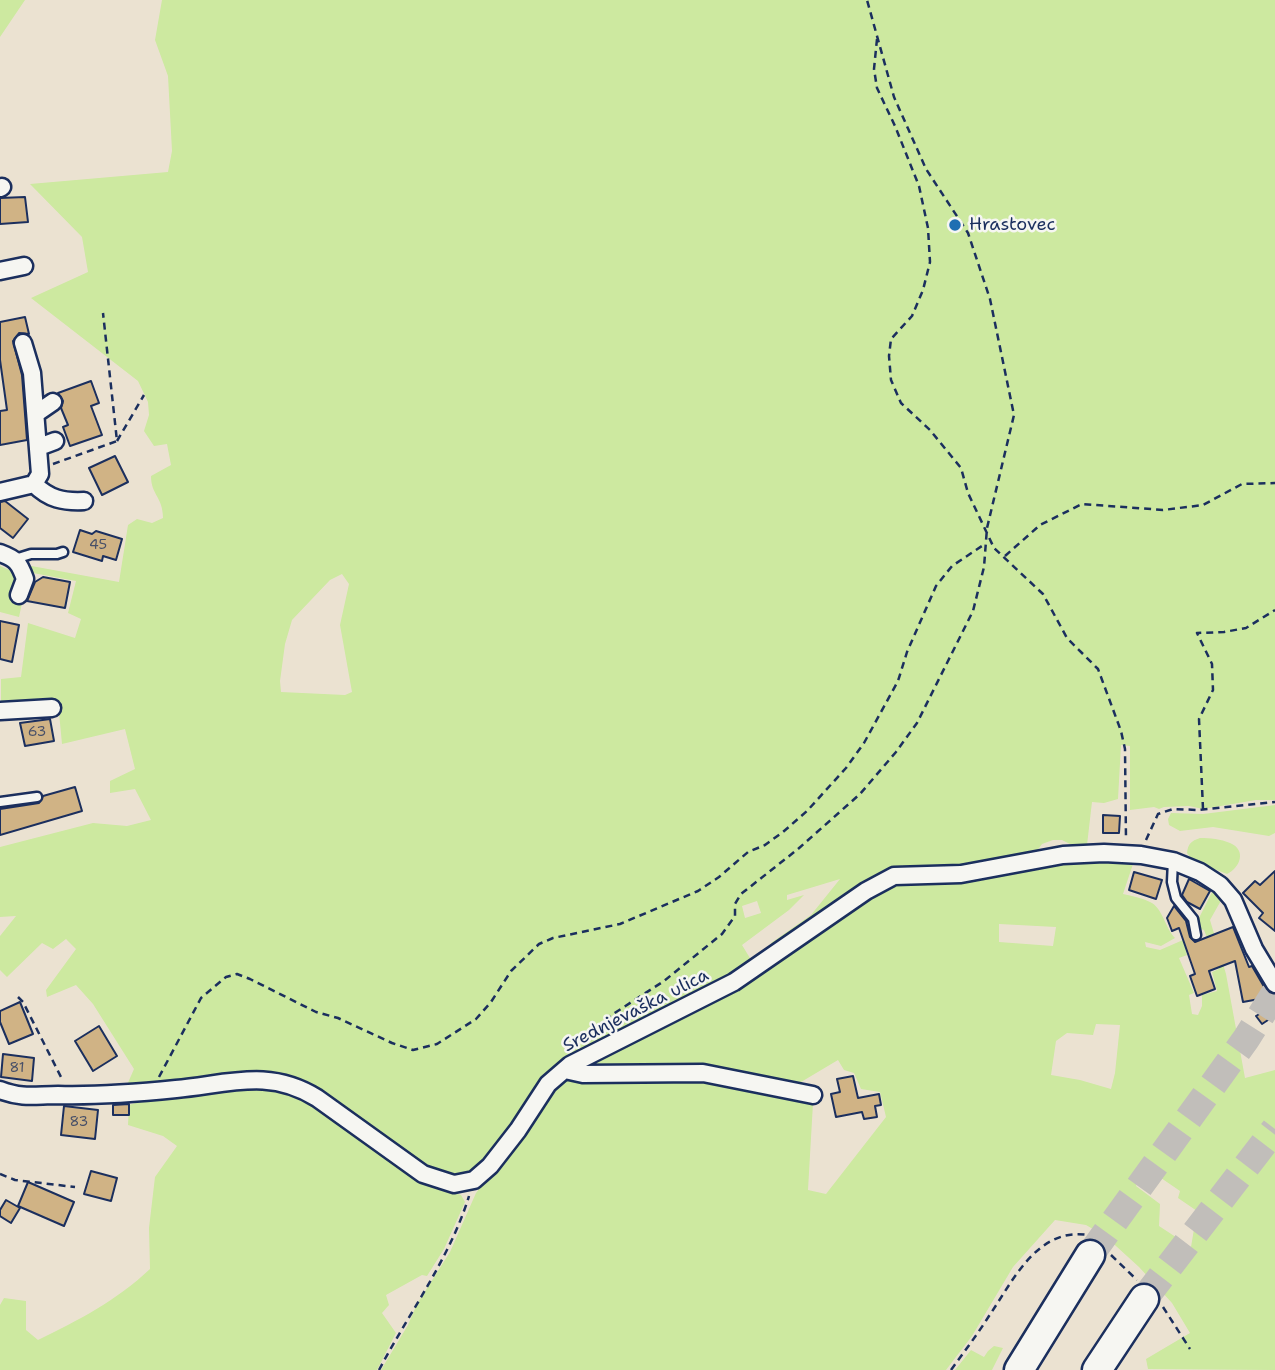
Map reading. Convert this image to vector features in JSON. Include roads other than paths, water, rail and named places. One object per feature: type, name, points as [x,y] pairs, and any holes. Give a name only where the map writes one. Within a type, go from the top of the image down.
[{"type":"highway","points":[[1019,1370],[1090,1255]]},
{"type":"highway","points":[[1097,1370],[1144,1299]]},
{"type":"street","points":[[0,271],[24,267]]},
{"type":"street","points":[[23,343],[37,413],[37,479],[45,495],[59,500],[84,501]]},
{"type":"street","points":[[37,413],[53,402]]},
{"type":"street","points":[[39,447],[55,441]]},
{"type":"street","points":[[0,492],[37,479]]},
{"type":"street","points":[[8,556],[25,579],[19,595]]},
{"type":"street","points":[[0,712],[52,708]]},
{"type":"street","name":"Srednjevaška ulica","points":[[0,1090],[31,1098],[156,1091],[253,1078],[280,1081],[300,1087],[317,1098],[423,1174],[454,1184],[474,1180],[490,1166],[518,1130],[548,1084],[571,1065],[734,982],[866,891],[894,876],[961,874],[1063,855],[1133,855],[1172,861],[1200,872],[1220,886],[1233,900],[1254,949],[1275,985]]},
{"type":"street","points":[[571,1065],[583,1074],[703,1073],[813,1095]]},
{"type":"lane","points":[[8,556],[63,552]]},
{"type":"lane","points":[[0,802],[37,797]]},
{"type":"lane","points":[[1172,861],[1172,883],[1176,898],[1193,919],[1196,935]]},
{"type":"tunnel","points":[[1090,1255],[1246,1039],[1275,993]]},
{"type":"tunnel","points":[[1144,1299],[1275,1129]]},
{"type":"place","name":"Hrastovec","points":[[955,225]]}]
